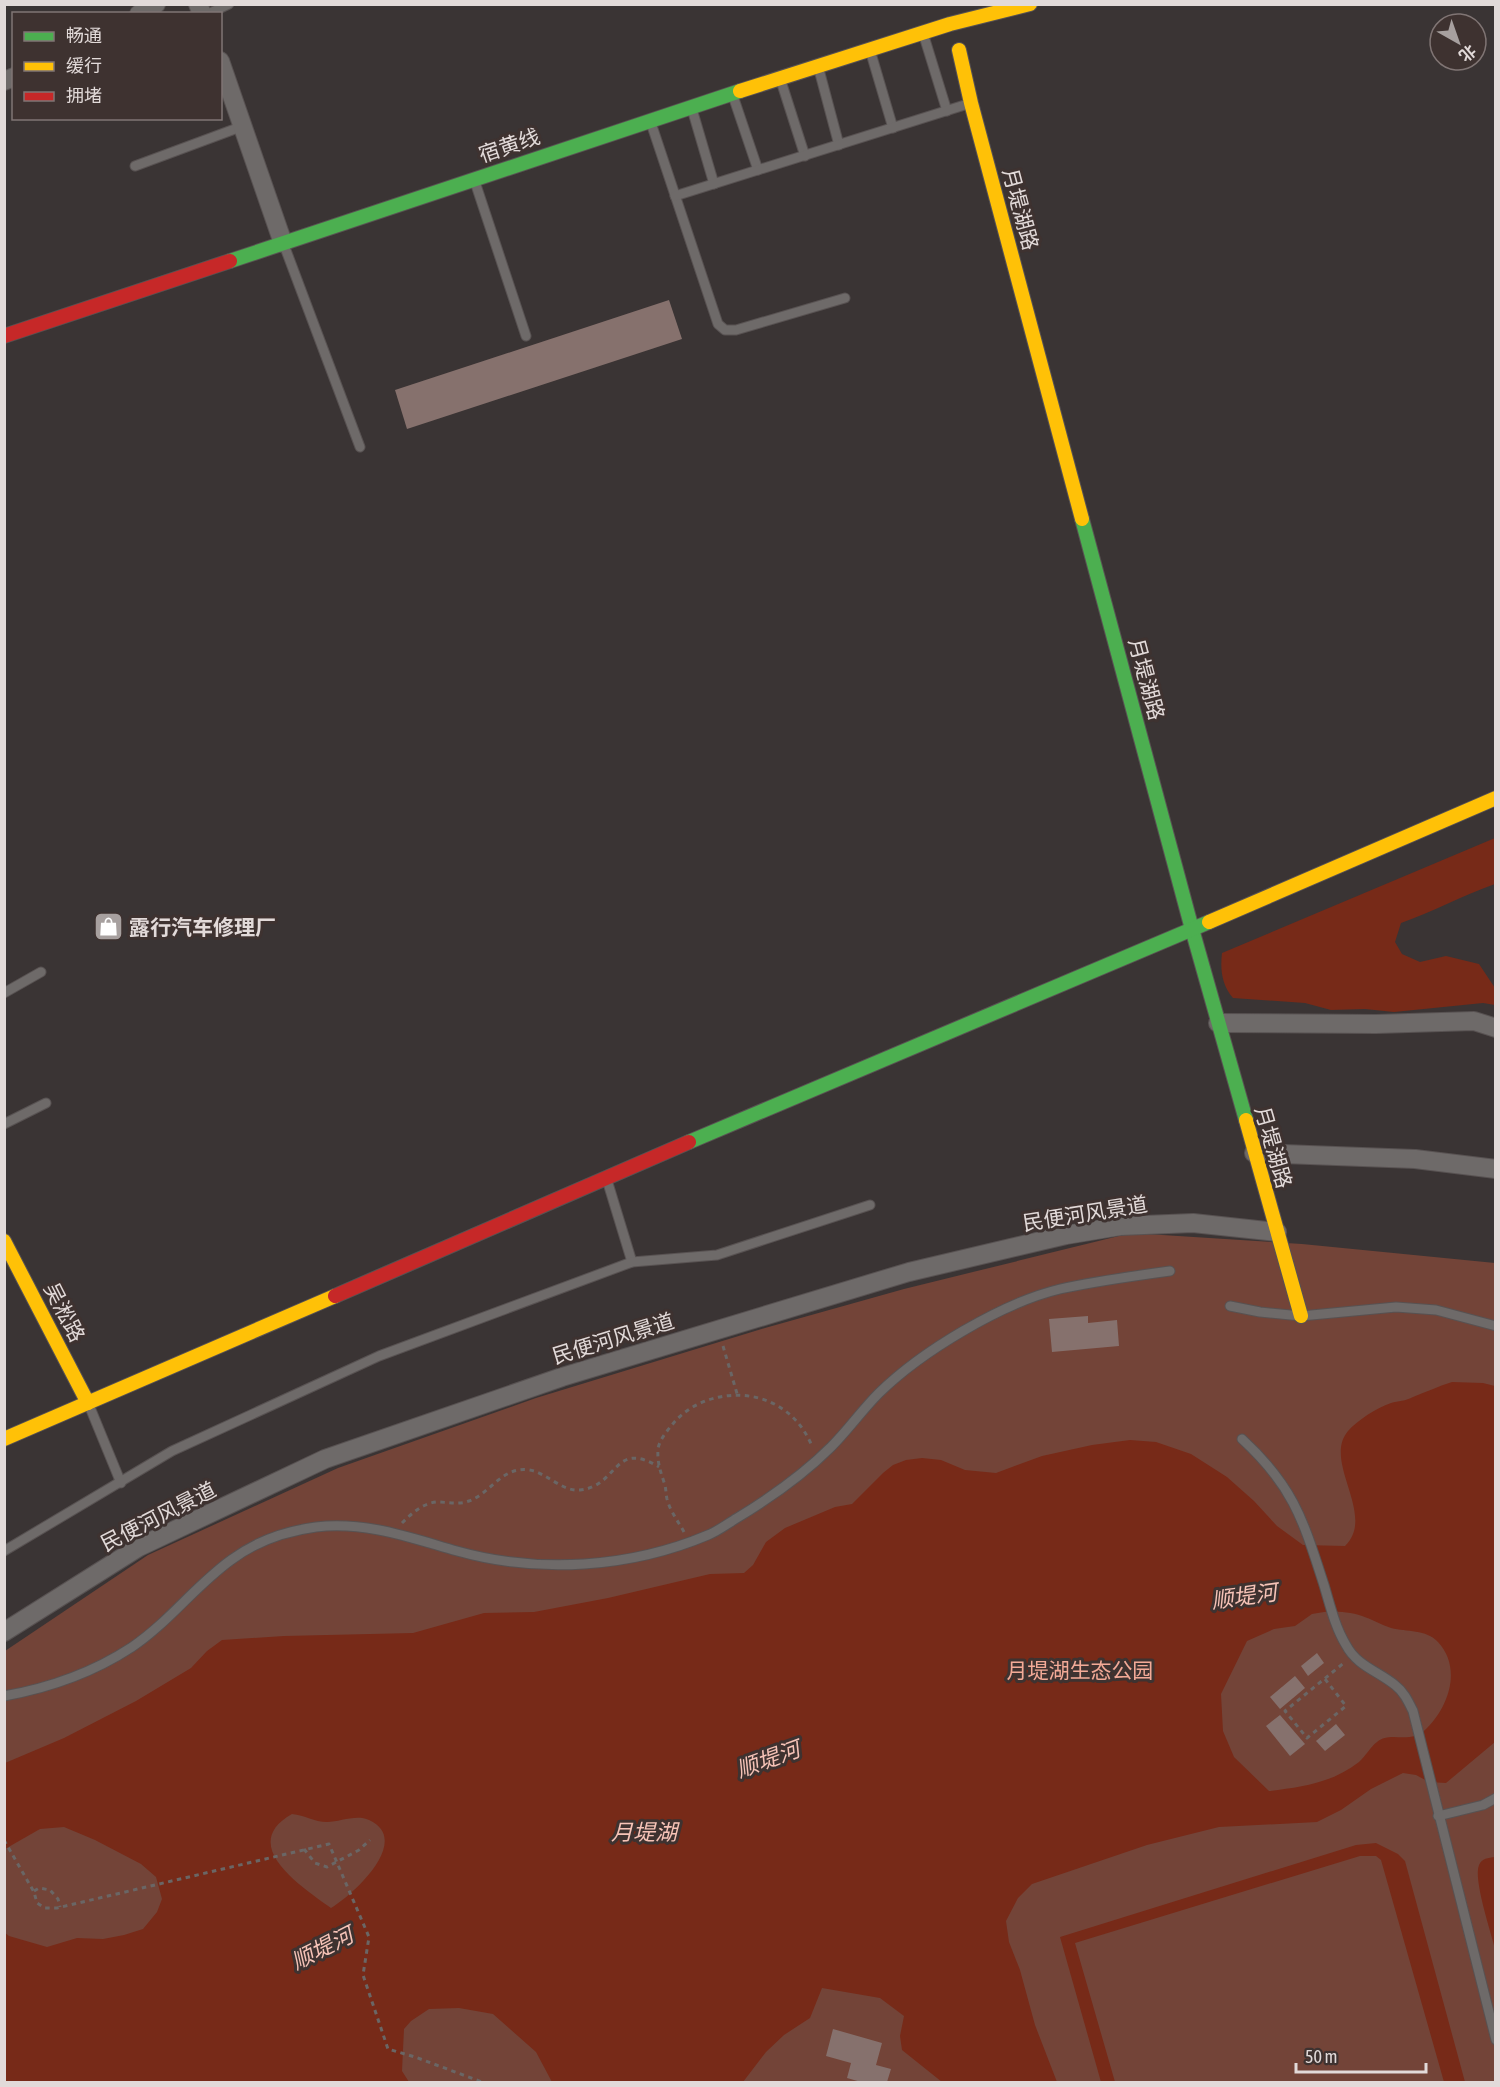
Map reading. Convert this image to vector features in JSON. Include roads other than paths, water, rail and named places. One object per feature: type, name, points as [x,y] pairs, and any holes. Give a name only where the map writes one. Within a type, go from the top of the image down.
[{"type":"street","points":[[142,12],[156,4]]},
{"type":"street","name":"宿黄线","points":[[4,336],[691,106],[922,32],[1030,4]]},
{"type":"street","name":"月堤湖路","points":[[958,50],[1192,929],[1301,1316]]},
{"type":"street","points":[[222,67],[284,243]]},
{"type":"street","points":[[4,1439],[860,1068],[1496,798]]},
{"type":"street","points":[[1218,1023],[1376,1024],[1474,1021],[1496,1028]]},
{"type":"street","points":[[1254,1153],[1415,1159],[1496,1169]]},
{"type":"street","name":"民便河风景道","points":[[4,1632],[139,1547],[325,1459],[562,1377],[909,1272],[1066,1235],[1120,1226],[1193,1223],[1277,1232]]},
{"type":"street","name":"吴淞路","points":[[4,1241],[88,1403]]},
{"type":"lane","points":[[212,12],[229,4]]},
{"type":"lane","points":[[922,32],[947,111]]},
{"type":"lane","points":[[870,49],[893,128]]},
{"type":"lane","points":[[818,66],[840,145]]},
{"type":"lane","points":[[780,78],[805,156]]},
{"type":"lane","points":[[732,93],[758,170]]},
{"type":"lane","points":[[675,196],[971,104]]},
{"type":"lane","points":[[691,106],[714,184]]},
{"type":"lane","points":[[650,120],[718,324],[725,330],[736,330],[845,298]]},
{"type":"lane","points":[[135,166],[243,126]]},
{"type":"lane","points":[[474,179],[526,336]]},
{"type":"lane","points":[[284,243],[360,447]]},
{"type":"lane","points":[[4,993],[40,972]]},
{"type":"lane","points":[[4,1124],[46,1103]]},
{"type":"lane","points":[[607,1178],[632,1262]]},
{"type":"lane","points":[[4,1551],[172,1451],[380,1356],[632,1262],[717,1255],[870,1205]]},
{"type":"lane","points":[[4,1696],[59,1683],[98,1666],[131,1647],[158,1626],[231,1560],[263,1540],[314,1527],[345,1526],[393,1533],[502,1561],[557,1566],[627,1559],[712,1534],[761,1503],[799,1475],[880,1392],[948,1341],[1002,1311],[1057,1290],[1170,1271]]},
{"type":"lane","points":[[1230,1306],[1301,1316],[1396,1307],[1436,1310],[1496,1326]]},
{"type":"lane","points":[[88,1403],[121,1483]]},
{"type":"lane","points":[[1242,1439],[1259,1455],[1289,1492],[1304,1522],[1336,1623],[1346,1645],[1353,1656],[1365,1666],[1396,1686],[1406,1696],[1413,1711],[1496,2040]]},
{"type":"lane","points":[[1438,1816],[1483,1805],[1496,1798]]},
{"type":"water","points":[[1495,838],[1495,884],[1401,923],[1395,942],[1402,954],[1420,962],[1446,956],[1479,964],[1495,988],[1495,1005],[1483,1003],[1394,1012],[1365,1009],[1331,1010],[1305,1003],[1233,998],[1226,988],[1221,965],[1222,953]]},
{"type":"water","name":"月堤湖","points":[[1452,1382],[1483,1383],[1495,1386],[1495,1742],[1446,1783],[1429,1782],[1416,1775],[1403,1773],[1371,1789],[1341,1810],[1317,1822],[1219,1827],[1147,1845],[1032,1884],[1018,1898],[1006,1921],[1009,1942],[1020,1970],[1035,2025],[1057,2082],[942,2082],[902,2050],[900,2036],[904,2016],[880,1998],[822,1988],[810,2018],[784,2035],[766,2052],[743,2082],[552,2082],[536,2052],[493,2014],[459,2008],[429,2009],[411,2021],[404,2029],[402,2071],[409,2082],[5,2082],[4,1932],[9,1936],[47,1947],[77,1938],[103,1939],[124,1935],[143,1929],[157,1912],[162,1899],[156,1877],[141,1864],[64,1827],[40,1829],[5,1849],[5,1763],[64,1738],[136,1701],[191,1668],[207,1651],[222,1640],[413,1633],[484,1613],[534,1612],[608,1598],[710,1574],[744,1573],[753,1565],[766,1542],[785,1528],[835,1507],[852,1504],[883,1473],[893,1465],[906,1460],[922,1458],[941,1460],[965,1470],[996,1473],[1042,1456],[1092,1445],[1130,1440],[1156,1442],[1191,1454],[1227,1477],[1277,1526],[1303,1545],[1345,1546],[1353,1533],[1355,1519],[1341,1458],[1342,1444],[1348,1431],[1379,1408]],"holes":[[[1330,1611],[1358,1615],[1391,1628],[1422,1633],[1433,1638],[1445,1652],[1450,1663],[1450,1687],[1435,1719],[1421,1733],[1414,1736],[1382,1739],[1359,1762],[1338,1775],[1305,1786],[1269,1791],[1234,1757],[1223,1731],[1221,1694],[1247,1641],[1274,1629],[1295,1626],[1312,1614]],[[292,1814],[327,1822],[364,1818],[381,1829],[385,1840],[375,1867],[352,1892],[331,1908],[291,1877],[280,1865],[273,1852],[271,1839],[277,1826]]]},
{"type":"water","points":[[1376,1843],[1398,1854],[1405,1861],[1465,2082],[1444,2082],[1381,1860],[1376,1856],[1360,1856],[1075,1943],[1115,2082],[1101,2082],[1060,1937],[1356,1845]]},
{"type":"water","points":[[1496,1857],[1495,1949],[1480,1893],[1478,1872],[1482,1861]]},
{"type":"place","name":"露行汽车修理厂","points":[[108,927]]},
{"type":"water label","name":"顺堤河","points":[[1244,1596]]},
{"type":"water label","name":"顺堤河","points":[[768,1759]]},
{"type":"water label","name":"顺堤河","points":[[322,1948]]},
{"type":"park label","name":"月堤湖生态公园","points":[[1080,1670]]}]
